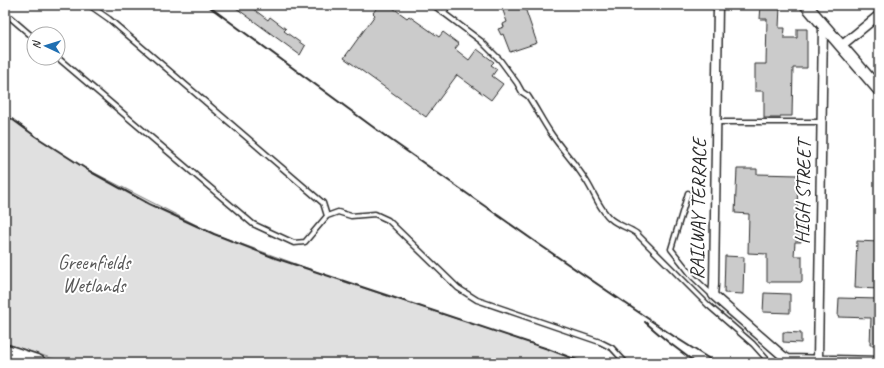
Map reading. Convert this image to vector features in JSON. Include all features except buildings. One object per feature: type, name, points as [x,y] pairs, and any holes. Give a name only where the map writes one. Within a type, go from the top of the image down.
[{"type":"highway","points":[[5,352],[38,363]]},
{"type":"street","name":"RAILWAY TERRACE","points":[[718,5],[713,295],[781,360],[879,361]]},
{"type":"street","points":[[806,5],[879,90]]},
{"type":"street","points":[[841,46],[879,15]]},
{"type":"street","name":"HIGH STREET","points":[[818,361],[823,25]]},
{"type":"lane","points":[[88,5],[109,19],[323,203],[326,216]]},
{"type":"lane","points":[[432,5],[481,41],[500,60],[522,92],[528,96],[550,133],[587,182],[611,220],[629,228],[636,233],[708,305],[753,344],[770,363]]},
{"type":"lane","points":[[443,13],[448,5]]},
{"type":"lane","points":[[5,13],[26,31]]},
{"type":"lane","points":[[66,65],[253,224],[294,243],[305,242],[326,216],[338,212],[352,216],[374,214],[388,220],[458,288],[477,300],[600,342],[612,348],[626,363]]},
{"type":"lane","points":[[716,122],[821,122]]},
{"type":"lane","points":[[688,193],[671,249],[693,277],[713,295]]},
{"type":"green space","name":"Greenfields Wetlands","points":[[5,114],[35,136],[85,168],[214,234],[348,283],[548,349],[581,363],[66,363],[5,343]]},
{"type":"railway","points":[[207,5],[388,138],[540,245],[675,337],[716,363]]},
{"type":"railway","points":[[5,114],[35,136],[91,172],[149,204],[214,234],[275,258],[548,349],[585,363]]},
{"type":"railway","points":[[645,322],[696,363]]}]
